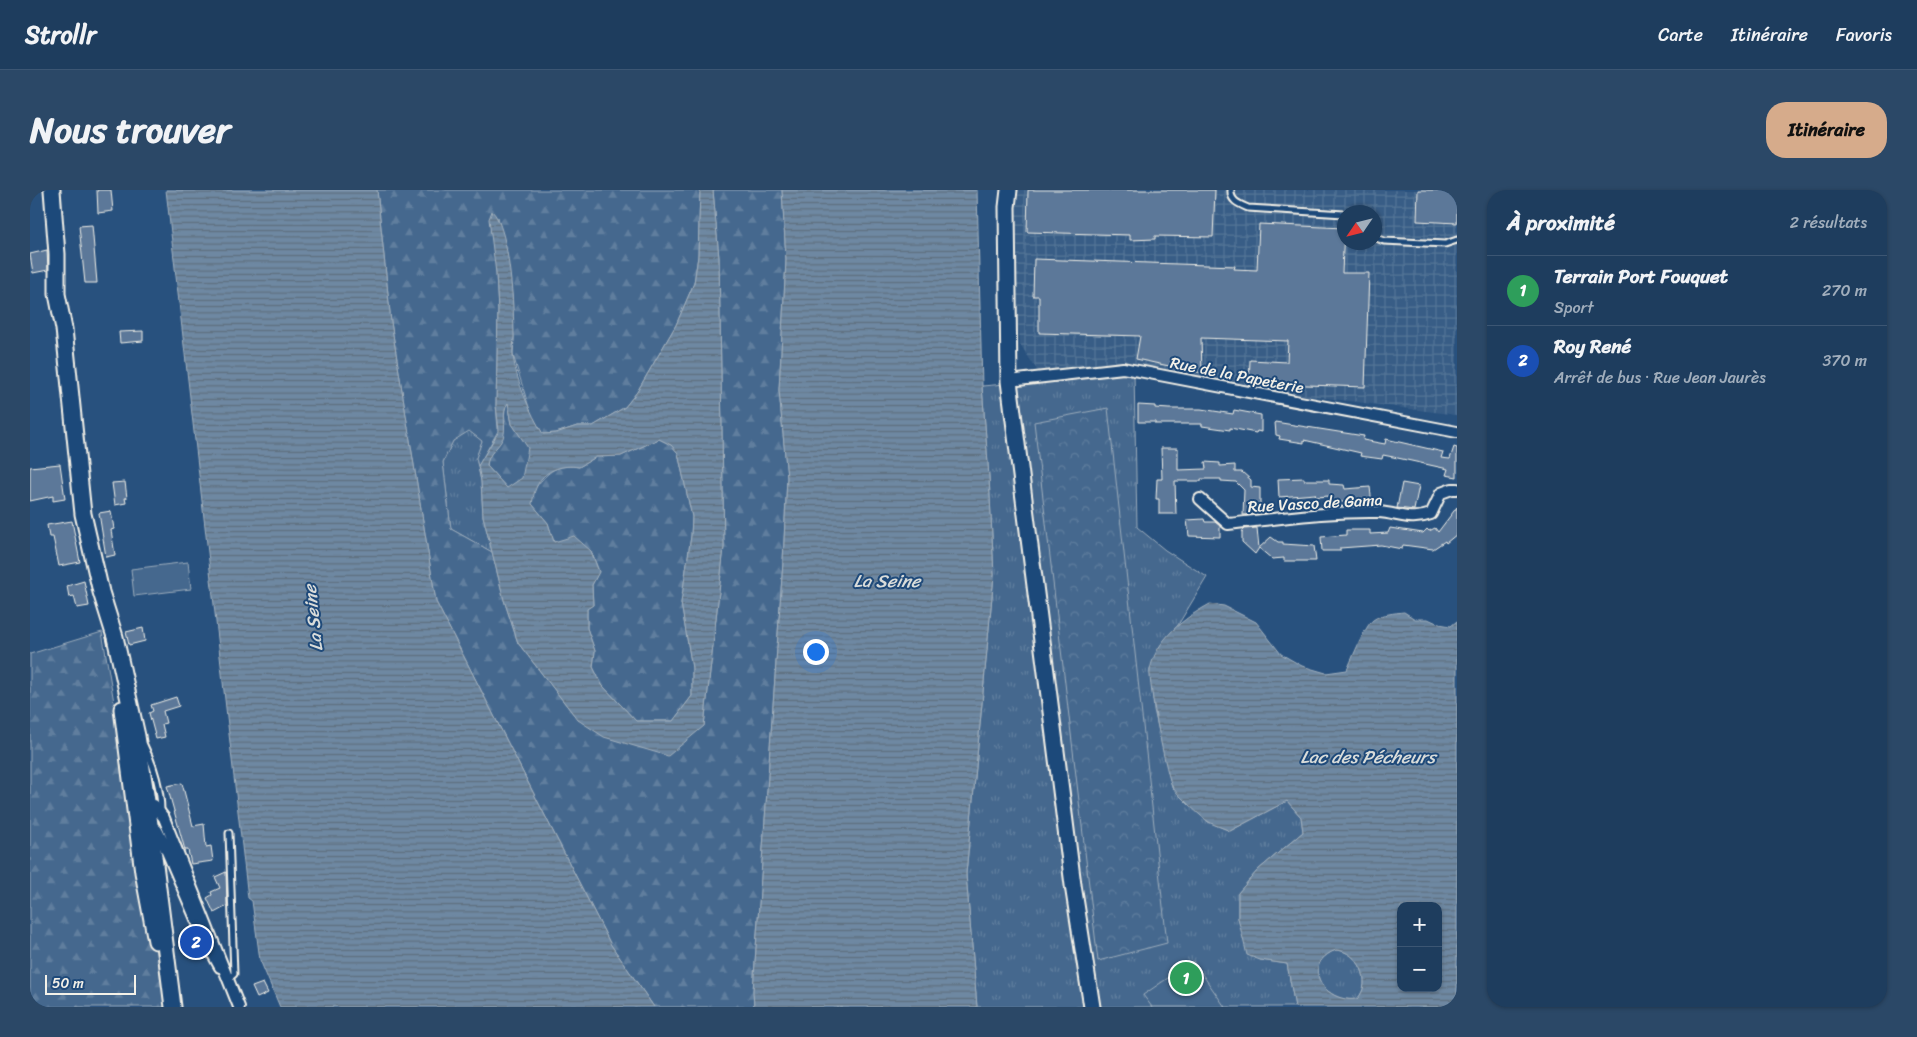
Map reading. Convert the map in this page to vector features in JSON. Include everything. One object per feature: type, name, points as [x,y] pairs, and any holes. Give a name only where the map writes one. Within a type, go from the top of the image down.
[{"type":"main road","points":[[52,190],[57,254],[64,279],[67,307],[64,330],[83,514],[101,592],[122,707],[145,816],[163,844],[172,1007]]},
{"type":"main road","points":[[1008,190],[1010,381],[1072,885],[1092,1007]]},
{"type":"main road","points":[[101,592],[116,637],[137,738],[145,816],[147,899],[172,1007]]},
{"type":"street","name":"Rue de la Papeterie","points":[[1010,381],[1123,368],[1457,432]]},
{"type":"street","name":"Rue Vasco de Gama","points":[[1200,499],[1228,524],[1329,514],[1379,512],[1418,518],[1430,514],[1441,493],[1457,489]]},
{"type":"street","points":[[166,823],[164,828],[145,816],[154,805],[161,812],[166,823],[163,844],[211,954],[227,978],[239,1007]]},
{"type":"lane","points":[[1231,190],[1230,195],[1234,201],[1248,208],[1337,214]]},
{"type":"lane","points":[[1382,240],[1445,244],[1457,240]]},
{"type":"lane","points":[[137,738],[142,742],[149,755],[161,798],[161,812]]},
{"type":"lane","points":[[227,978],[234,974],[229,832]]},
{"type":"shaded area","points":[[1017,190],[1457,190],[1457,415],[1134,373],[1039,373],[1020,344],[1012,254]]},
{"type":"green space","points":[[377,190],[700,190],[698,256],[694,283],[676,325],[637,392],[625,407],[593,426],[577,426],[556,433],[543,434],[531,414],[513,355],[512,296],[507,258],[498,217],[496,405],[498,429],[505,422],[504,409],[508,402],[512,424],[529,448],[536,487],[549,473],[559,468],[579,467],[596,457],[621,456],[659,439],[671,445],[678,453],[692,517],[681,603],[692,668],[692,696],[673,721],[636,721],[602,685],[593,667],[595,651],[587,628],[587,608],[593,605],[592,585],[599,571],[591,551],[554,542],[548,523],[532,504],[507,488],[487,466],[488,458],[502,439],[498,431],[478,466],[476,458],[482,441],[469,431],[453,441],[443,462],[451,529],[492,552],[504,600],[518,643],[578,720],[704,726],[724,547],[719,258],[713,190],[782,190],[786,260],[779,390],[787,477],[783,562],[753,991],[754,1007],[654,1007],[611,945],[436,602],[391,322]]},
{"type":"green space","points":[[1134,373],[1137,527],[1165,550],[1207,577],[1178,625],[1160,646],[1150,670],[1154,710],[1172,787],[1208,822],[1230,831],[1287,801],[1301,817],[1303,832],[1258,870],[1238,893],[1238,918],[1260,960],[1287,964],[1295,1007],[977,1007],[966,874],[994,575],[982,386]]},
{"type":"green space","points":[[1108,408],[1167,943],[1098,961],[1034,422]]},
{"type":"green space","points":[[469,430],[482,441],[476,458],[481,481],[483,516],[492,552],[451,529],[443,462],[453,441]]},
{"type":"green space","points":[[188,562],[191,589],[134,596],[131,569]]},
{"type":"green space","points":[[102,632],[166,1007],[30,1007],[30,654]]},
{"type":"green space","points":[[1336,950],[1351,956],[1361,968],[1364,984],[1362,992],[1357,999],[1345,999],[1335,995],[1320,982],[1319,964],[1325,956]]},
{"type":"green space","points":[[1193,961],[1225,1007],[1152,1007],[1143,995]]},
{"type":"water","points":[[166,190],[377,190],[391,322],[436,602],[611,945],[654,1007],[280,1007],[260,960],[252,901],[248,898]]},
{"type":"water","points":[[700,190],[713,190],[719,258],[724,547],[704,726],[668,756],[604,737],[578,720],[518,643],[504,600],[483,516],[478,466],[499,431],[496,405],[498,311],[496,273],[489,219],[492,211],[498,220],[507,251],[513,308],[513,354],[517,375],[524,396],[543,434],[556,433],[577,426],[593,426],[625,407],[637,392],[676,325],[694,283],[698,256]],"holes":[[[508,403],[512,424],[528,448],[522,478],[507,488],[487,466],[489,457],[503,438],[505,411]],[[659,439],[671,445],[678,453],[692,517],[681,603],[692,668],[692,696],[673,721],[636,721],[602,685],[593,667],[595,651],[587,628],[587,609],[593,605],[592,585],[599,572],[591,551],[574,536],[554,542],[548,523],[532,504],[539,482],[548,473],[566,466],[579,467],[596,457],[621,456]]]},
{"type":"water","name":"La Seine","points":[[782,190],[977,190],[982,386],[994,575],[966,874],[977,1007],[754,1007],[753,991],[783,562],[787,478],[779,390],[786,260]]},
{"type":"water","name":"Lac des Pécheurs","points":[[1210,604],[1224,606],[1256,622],[1281,654],[1302,666],[1326,673],[1347,670],[1366,629],[1373,620],[1380,616],[1404,612],[1415,619],[1428,619],[1439,624],[1451,626],[1457,621],[1457,1007],[1295,1007],[1287,964],[1260,960],[1247,955],[1238,918],[1238,893],[1258,870],[1303,832],[1301,817],[1287,801],[1230,831],[1206,820],[1173,788],[1158,730],[1150,670],[1153,659],[1165,639],[1190,616]],"holes":[[[1336,950],[1344,952],[1357,961],[1364,976],[1362,992],[1357,999],[1345,999],[1335,995],[1320,982],[1319,964],[1325,956]]]},
{"type":"building","points":[[97,190],[111,190],[113,211],[98,213]]},
{"type":"building","points":[[1028,190],[1215,190],[1213,237],[1155,236],[1155,239],[1130,240],[1130,235],[1027,232]]},
{"type":"building","points":[[1418,190],[1457,190],[1457,223],[1417,221]]},
{"type":"building","points":[[1259,224],[1337,228],[1337,250],[1343,250],[1342,273],[1369,273],[1365,387],[1249,383],[1250,360],[1287,362],[1288,341],[1201,338],[1202,373],[1136,359],[1140,336],[1039,333],[1039,296],[1033,296],[1034,259],[1235,266],[1234,269],[1257,270]]},
{"type":"building","points":[[92,225],[97,283],[85,283],[79,226]]},
{"type":"building","points":[[47,250],[48,270],[33,273],[30,254]]},
{"type":"building","points":[[143,331],[143,341],[120,343],[119,332]]},
{"type":"building","points":[[1138,405],[1169,409],[1201,409],[1233,414],[1234,410],[1261,415],[1261,432],[1257,431],[1256,433],[1230,428],[1230,430],[1202,426],[1202,424],[1138,422]]},
{"type":"building","points":[[1275,422],[1364,436],[1363,440],[1385,444],[1386,439],[1443,452],[1441,458],[1450,459],[1454,447],[1457,448],[1457,477],[1446,475],[1448,469],[1393,457],[1383,455],[1382,459],[1360,456],[1361,453],[1304,440],[1304,443],[1279,439],[1280,436],[1276,435]]},
{"type":"building","points":[[1161,448],[1178,448],[1178,470],[1206,469],[1205,462],[1220,463],[1220,466],[1235,465],[1235,472],[1242,472],[1251,480],[1251,487],[1260,488],[1260,514],[1243,515],[1244,490],[1236,482],[1221,481],[1221,479],[1201,479],[1201,481],[1175,481],[1176,514],[1159,514],[1159,499],[1156,499],[1157,479],[1162,479]]},
{"type":"building","points":[[60,464],[65,499],[53,501],[53,496],[30,501],[30,467]]},
{"type":"building","points":[[1304,478],[1304,480],[1329,480],[1329,484],[1344,485],[1345,489],[1370,487],[1372,505],[1330,502],[1329,496],[1316,497],[1315,494],[1279,497],[1278,479]]},
{"type":"building","points":[[125,482],[126,503],[115,505],[112,483]]},
{"type":"building","points":[[1402,483],[1419,486],[1414,510],[1397,508]]},
{"type":"building","points":[[1457,507],[1457,534],[1446,543],[1445,541],[1433,549],[1403,545],[1402,549],[1381,545],[1340,548],[1340,551],[1322,551],[1321,537],[1346,535],[1346,530],[1370,530],[1370,534],[1388,533],[1390,528],[1423,533],[1427,529],[1429,531],[1435,528],[1438,532]]},
{"type":"building","points":[[111,511],[114,529],[111,530],[115,555],[106,557],[99,513]]},
{"type":"building","points":[[1204,519],[1205,522],[1215,522],[1220,526],[1220,537],[1189,536],[1187,520]]},
{"type":"building","points":[[72,521],[80,562],[59,566],[53,537],[49,537],[47,525]]},
{"type":"building","points":[[1257,528],[1259,548],[1255,554],[1242,542],[1242,532],[1244,529]]},
{"type":"building","points":[[1271,537],[1278,542],[1283,542],[1283,544],[1314,546],[1316,561],[1284,561],[1284,558],[1272,559],[1259,548]]},
{"type":"building","points":[[84,581],[89,606],[77,608],[74,596],[69,597],[67,586]]},
{"type":"building","points":[[143,628],[145,641],[129,645],[126,632]]},
{"type":"building","points":[[176,697],[179,706],[163,711],[166,723],[162,724],[165,737],[156,739],[149,713],[153,711],[151,705]]},
{"type":"building","points":[[182,783],[193,826],[204,824],[206,847],[211,846],[213,861],[191,864],[188,850],[185,850],[167,786]]},
{"type":"building","points":[[226,872],[227,906],[214,913],[207,898],[212,895],[211,892],[220,888],[215,877]]},
{"type":"building","points":[[263,983],[268,993],[257,998],[252,987]]},
{"type":"place","name":"Roy René","points":[[196,942]]},
{"type":"place","name":"Terrain Port Fouquet","points":[[1186,978]]}]
